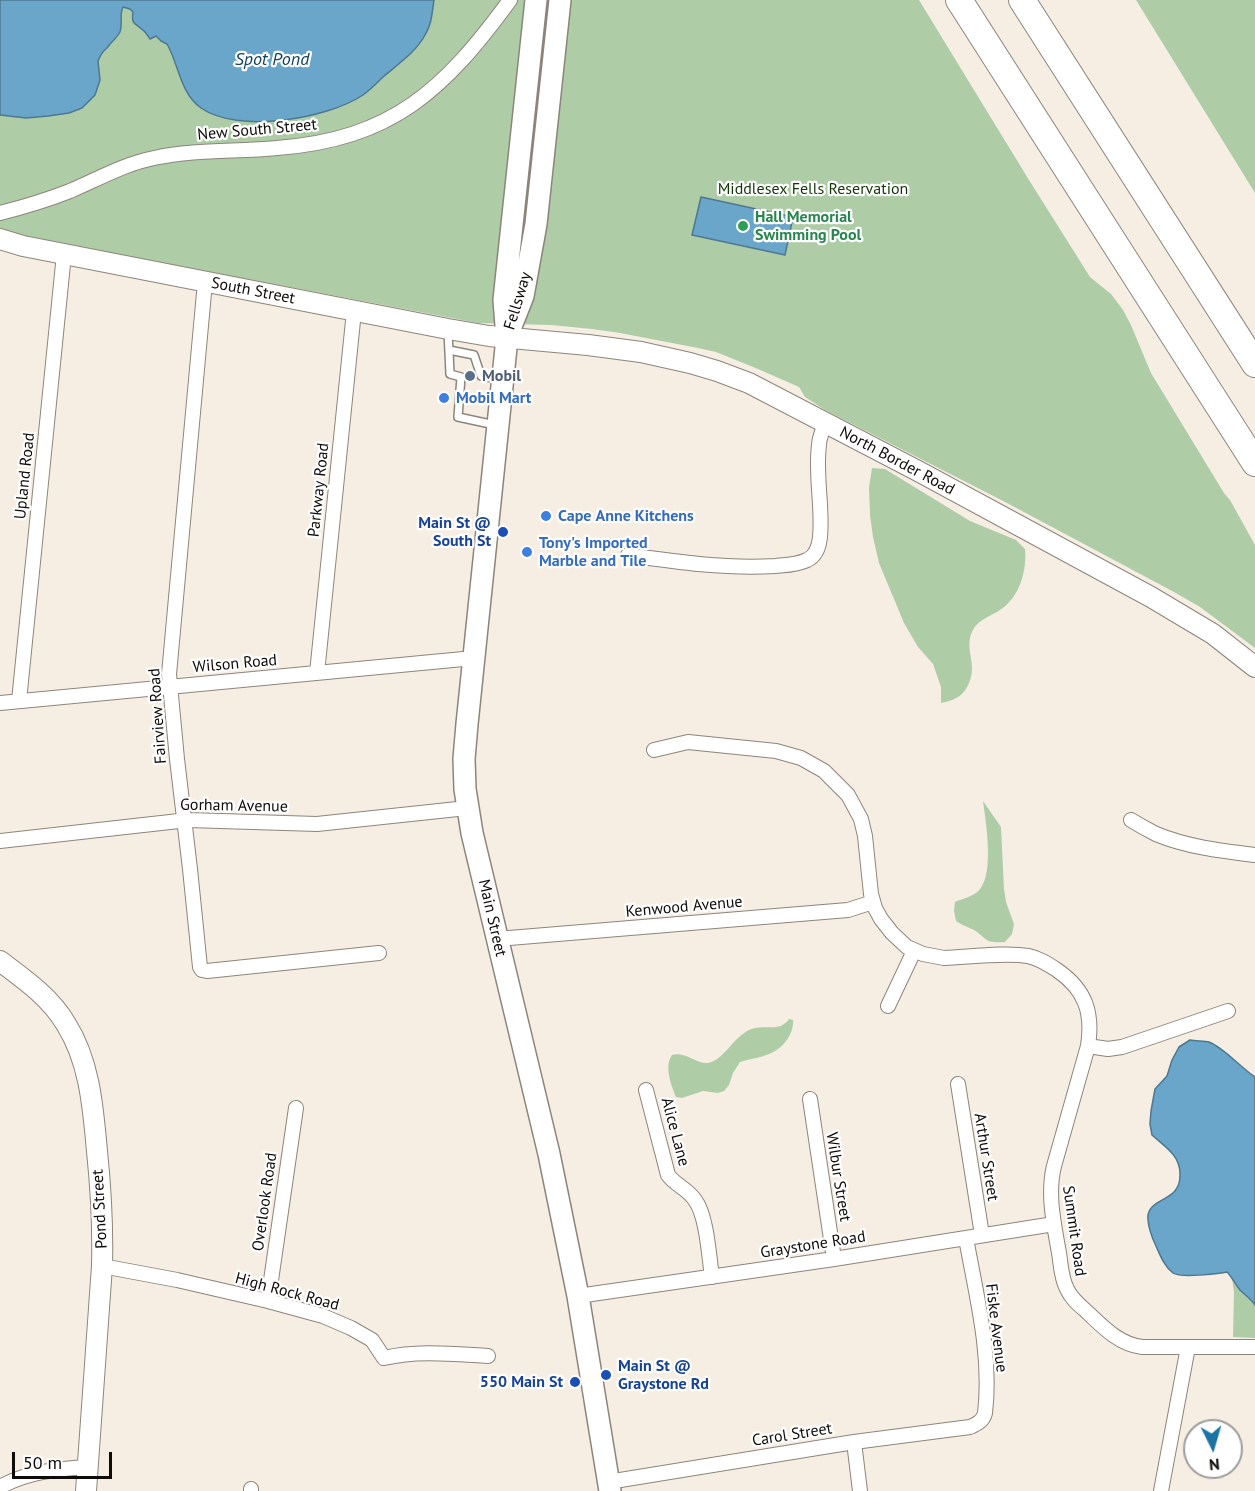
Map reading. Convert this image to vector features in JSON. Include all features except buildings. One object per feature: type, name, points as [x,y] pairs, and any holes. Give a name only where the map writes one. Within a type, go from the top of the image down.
[{"type":"highway","points":[[959,0],[1255,463]]},
{"type":"highway","points":[[1022,0],[1255,364]]},
{"type":"main road","name":"Fellsway","points":[[507,338],[504,300],[536,0]]},
{"type":"main road","name":"Fellsway","points":[[507,338],[523,296],[536,224],[560,0]]},
{"type":"main road","name":"South Street","points":[[0,239],[23,246],[354,311],[507,338]]},
{"type":"main road","name":"Main Street","points":[[507,338],[464,765],[465,789],[472,833],[549,1154],[578,1296],[609,1487]]},
{"type":"main road","name":"North Border Road","points":[[507,338],[621,349],[690,363],[749,383],[1151,597],[1213,634],[1255,667]]},
{"type":"main road","name":"Pond Street","points":[[0,961],[53,1005],[66,1023],[82,1056],[91,1093],[102,1201],[102,1266],[86,1491]]},
{"type":"street","name":"New South Street","points":[[0,213],[64,193],[116,170],[146,160],[191,153],[304,146],[344,137],[376,126],[414,104],[446,77],[486,32],[510,0]]},
{"type":"street","name":"Upland Road","points":[[19,701],[64,254]]},
{"type":"street","name":"Fairview Road","points":[[206,282],[170,668],[170,686],[200,966],[202,970],[207,971],[379,953]]},
{"type":"street","name":"Parkway Road","points":[[317,673],[354,311]]},
{"type":"street","points":[[628,555],[733,567],[794,564],[809,559],[816,551],[820,535],[818,455],[819,441],[825,423]]},
{"type":"street","name":"Wilson Road","points":[[0,703],[474,658]]},
{"type":"street","points":[[654,750],[687,742],[776,751],[801,758],[824,771],[848,795],[861,819],[865,836],[873,903],[880,919],[892,933],[914,951],[888,1006]]},
{"type":"street","name":"Gorham Avenue","points":[[0,841],[184,820],[317,824],[467,808]]},
{"type":"street","points":[[1131,820],[1157,834],[1180,842],[1255,855]]},
{"type":"street","name":"Kenwood Avenue","points":[[497,939],[848,910],[873,903]]},
{"type":"street","name":"Summit Road","points":[[914,951],[944,958],[1028,956],[1048,964],[1072,981],[1082,995],[1089,1016],[1088,1046],[1052,1172],[1050,1190],[1063,1278],[1074,1300],[1108,1331],[1124,1342],[1138,1346],[1255,1347]]},
{"type":"street","points":[[1088,1046],[1108,1049],[1122,1047],[1228,1011]]},
{"type":"street","name":"Arthur Street","points":[[958,1084],[982,1235]]},
{"type":"street","name":"Alice Lane","points":[[646,1090],[668,1174],[675,1184],[695,1199],[699,1208],[705,1228],[712,1277]]},
{"type":"street","name":"Wilbur Street","points":[[810,1100],[834,1258]]},
{"type":"street","name":"Overlook Road","points":[[268,1301],[296,1108]]},
{"type":"street","name":"Graystone Road","points":[[578,1296],[1054,1224]]},
{"type":"street","name":"Fiske Avenue","points":[[966,1238],[986,1358],[986,1406],[985,1415],[981,1421]]},
{"type":"street","name":"High Rock Road","points":[[102,1266],[177,1280],[312,1313],[343,1324],[372,1340],[384,1358],[407,1353],[488,1356]]},
{"type":"street","points":[[1161,1491],[1188,1347]]},
{"type":"street","name":"Carol Street","points":[[609,1487],[854,1442],[965,1428],[981,1421]]},
{"type":"street","points":[[854,1442],[860,1491]]},
{"type":"street","points":[[0,1487],[22,1476],[63,1468],[87,1467]]},
{"type":"lane","points":[[448,329],[450,374],[461,377],[458,417],[498,426]]},
{"type":"lane","points":[[449,350],[474,355],[481,376],[502,379]]},
{"type":"green space","name":"Middlesex Fells Reservation","points":[[0,0],[919,0],[1090,277],[1111,294],[1123,310],[1151,373],[1230,500],[1255,545],[1255,648],[1200,607],[1174,592],[825,410],[805,397],[799,387],[716,352],[592,329],[551,325],[478,323],[80,247],[0,228]]},
{"type":"green space","points":[[1136,0],[1255,0],[1255,193]]},
{"type":"green space","points":[[872,468],[885,469],[970,521],[1016,540],[1025,549],[1025,566],[1017,591],[1007,605],[982,620],[974,628],[969,644],[972,669],[970,680],[961,695],[950,701],[941,703],[941,687],[933,664],[918,647],[904,623],[879,563],[870,515],[869,488]]},
{"type":"green space","points":[[983,801],[1001,827],[1004,889],[1014,924],[1012,934],[1005,942],[987,940],[956,921],[954,911],[955,902],[975,894],[980,889],[987,871],[988,847]]},
{"type":"green space","points":[[789,1019],[793,1020],[792,1031],[783,1045],[762,1057],[740,1062],[724,1091],[718,1093],[703,1091],[682,1098],[676,1097],[668,1070],[672,1055],[682,1055],[707,1063],[719,1058],[741,1035],[748,1031],[760,1027],[778,1027]]},
{"type":"green space","points":[[1232,1278],[1255,1305],[1255,1338],[1233,1337]]},
{"type":"water","name":"Spot Pond","points":[[0,0],[434,0],[429,27],[417,47],[363,95],[347,104],[306,117],[259,122],[217,116],[201,108],[184,87],[167,44],[156,36],[150,39],[133,22],[133,12],[123,7],[120,32],[98,61],[100,80],[95,95],[82,108],[69,113],[26,118],[0,115]]},
{"type":"water","name":"Hall Memorial Swimming Pool","points":[[701,197],[793,217],[785,255],[692,235]]},
{"type":"water","points":[[1190,1040],[1209,1042],[1255,1077],[1255,1305],[1227,1272],[1208,1275],[1173,1273],[1161,1257],[1149,1227],[1148,1215],[1151,1209],[1176,1190],[1180,1174],[1175,1156],[1152,1135],[1150,1124],[1155,1089],[1167,1076],[1179,1047]]},
{"type":"place","name":"Hall Memorial Swimming Pool","points":[[743,226]]},
{"type":"place","name":"Mobil","points":[[470,376]]},
{"type":"place","name":"Mobil Mart","points":[[444,398]]},
{"type":"place","name":"Cape Anne Kitchens","points":[[546,516]]},
{"type":"place","name":"Main St @ South St","points":[[503,532]]},
{"type":"place","name":"Tony's Imported Marble and Tile","points":[[527,552]]},
{"type":"place","name":"Main St @ Graystone Rd","points":[[606,1375]]},
{"type":"place","name":"550 Main St","points":[[575,1382]]}]
